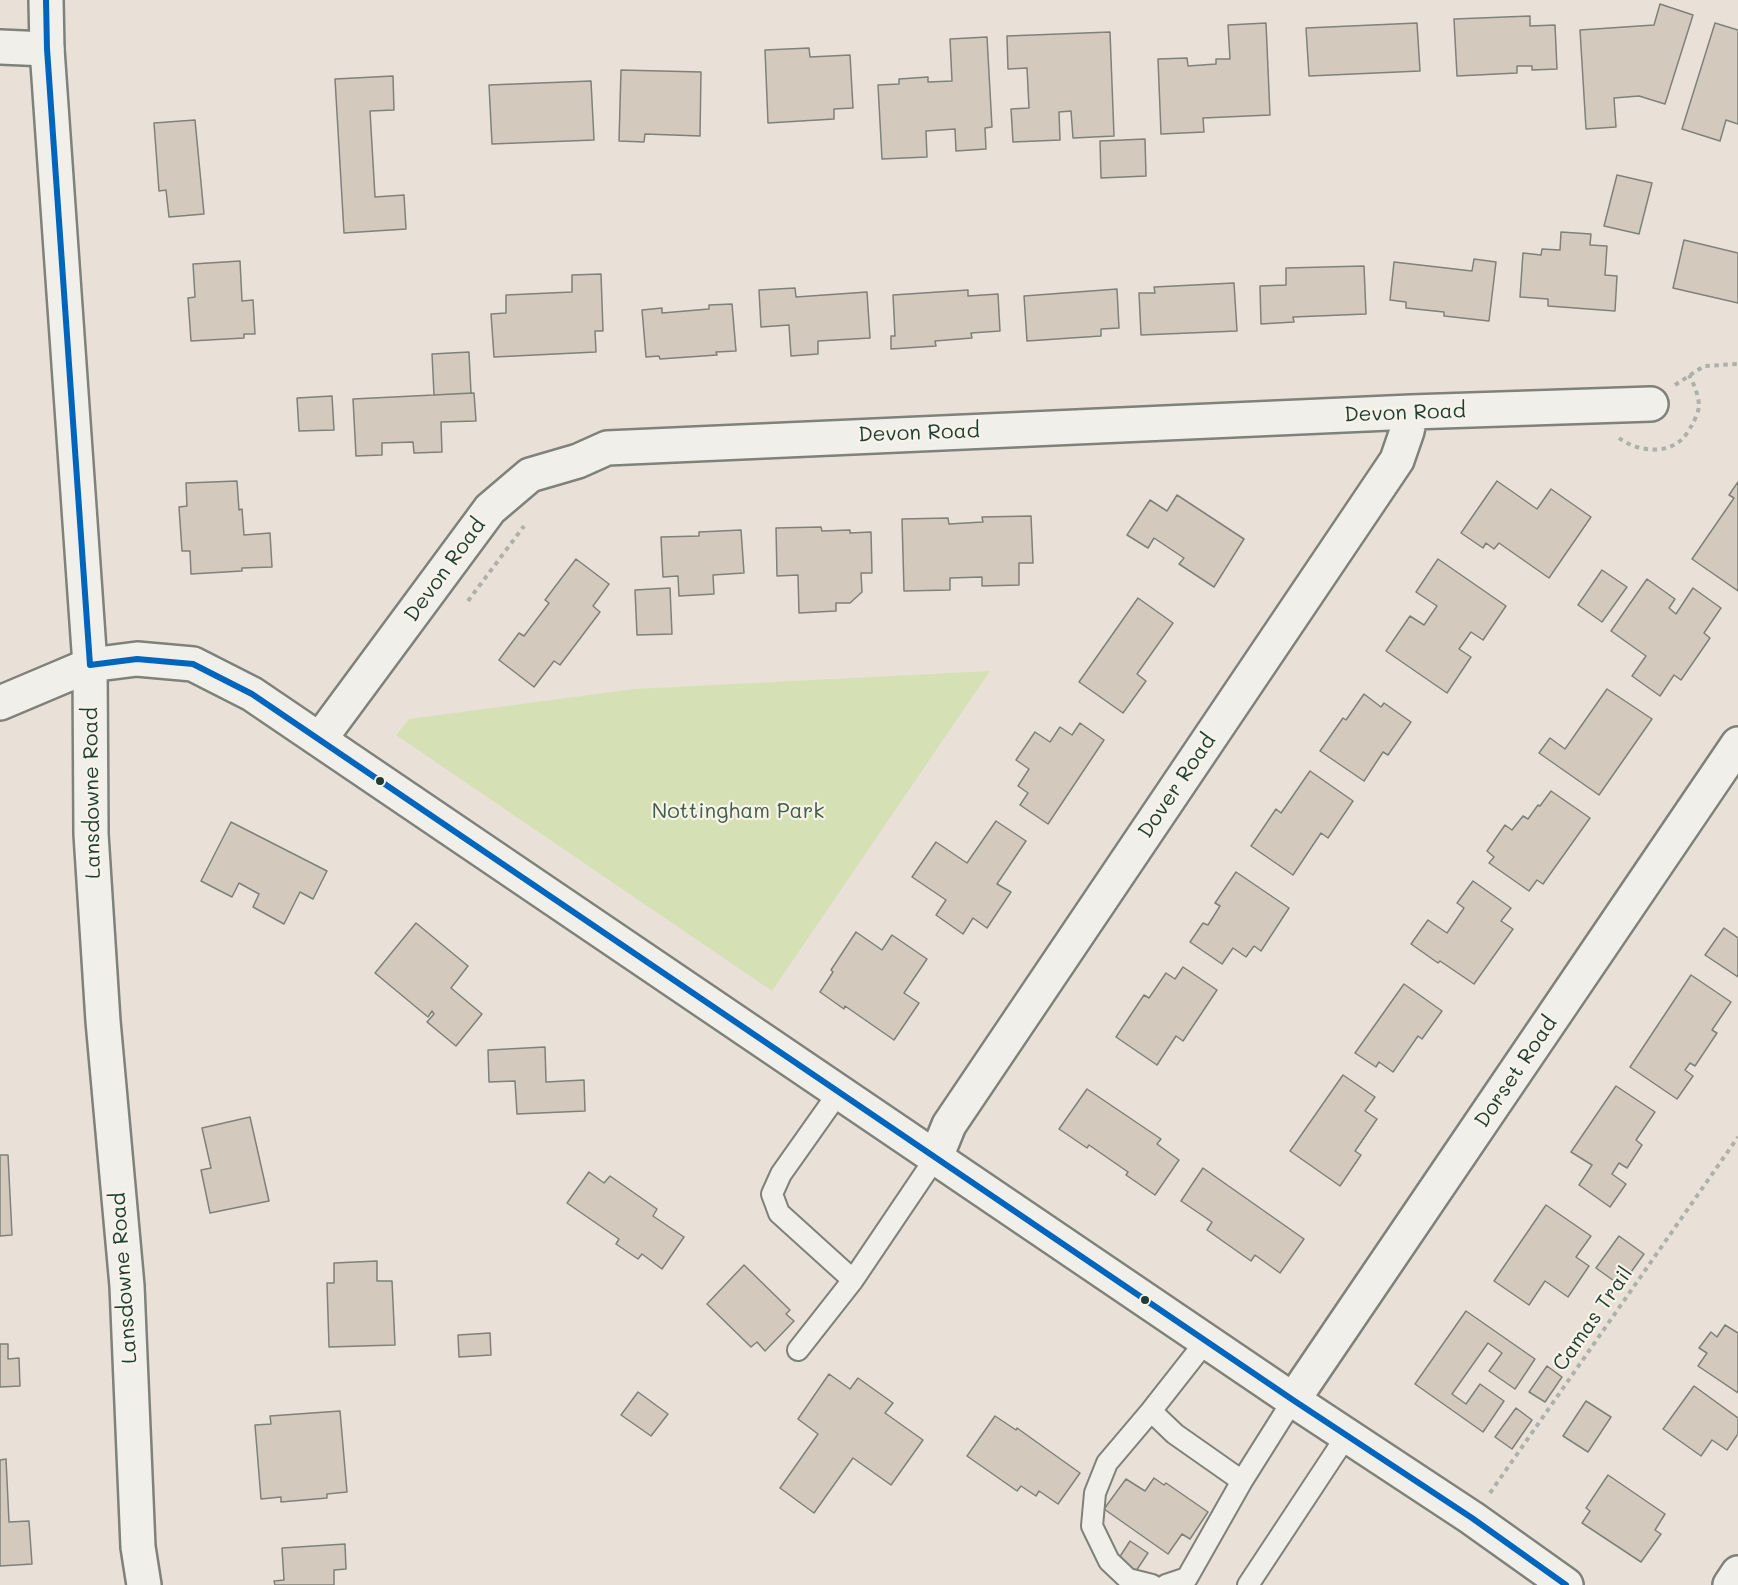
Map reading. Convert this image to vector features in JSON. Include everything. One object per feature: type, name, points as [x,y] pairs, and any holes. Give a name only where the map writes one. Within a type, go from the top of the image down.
[{"type":"street","name":"Lansdowne Road","points":[[46,0],[47,49],[90,665],[91,834],[102,1021],[127,1286],[138,1547],[144,1585]]},
{"type":"street","points":[[0,47],[47,49]]},
{"type":"street","name":"Devon Road","points":[[320,739],[490,509],[530,475],[578,461],[608,448],[1411,412],[1651,404]]},
{"type":"street","name":"Dover Road","points":[[936,1157],[950,1125],[1397,460],[1411,412]]},
{"type":"street","points":[[0,703],[90,665],[137,659],[193,664],[252,694],[1293,1400],[1472,1518],[1566,1585]]},
{"type":"street","name":"Dorset Road","points":[[1293,1400],[1738,744]]},
{"type":"street","points":[[1730,1585],[1738,1573]]},
{"type":"lane","points":[[839,1092],[781,1174],[772,1194],[779,1213],[853,1280]]},
{"type":"lane","points":[[798,1350],[853,1280],[936,1157]]},
{"type":"lane","points":[[1152,1585],[1128,1579],[1109,1562],[1092,1526],[1095,1493],[1107,1462],[1206,1341]]},
{"type":"lane","points":[[1166,1585],[1187,1578],[1242,1481],[1293,1400]]},
{"type":"lane","points":[[1151,1411],[1175,1434],[1242,1481]]},
{"type":"lane","points":[[1248,1585],[1347,1435]]},
{"type":"path","points":[[1651,404],[1704,366],[1738,364]]},
{"type":"path","points":[[468,601],[528,521]]},
{"type":"path","name":"Camas Trail","points":[[1472,1518],[1738,1137]]},
{"type":"green space","name":"Nottingham Park","points":[[990,671],[772,991],[396,735],[409,719],[634,689]]},
{"type":"building","points":[[1660,4],[1693,15],[1665,104],[1639,96],[1614,98],[1616,127],[1586,129],[1580,30],[1654,25]]},
{"type":"building","points":[[1530,16],[1530,26],[1555,25],[1557,69],[1532,70],[1532,66],[1517,66],[1517,73],[1457,76],[1454,19]]},
{"type":"building","points":[[1266,23],[1270,115],[1203,118],[1204,132],[1161,134],[1158,59],[1187,58],[1188,66],[1216,64],[1216,59],[1230,59],[1228,25]]},
{"type":"building","points":[[1417,23],[1420,71],[1309,76],[1306,28]]},
{"type":"building","points":[[1715,23],[1738,30],[1738,124],[1726,120],[1720,141],[1682,129]]},
{"type":"building","points":[[1110,32],[1114,136],[1073,138],[1071,111],[1059,112],[1060,140],[1013,142],[1011,109],[1029,108],[1027,68],[1008,69],[1007,36]]},
{"type":"building","points":[[987,37],[992,127],[985,128],[986,149],[956,151],[955,129],[926,131],[927,157],[882,159],[878,85],[899,84],[899,79],[928,77],[928,82],[952,81],[950,39]]},
{"type":"building","points":[[809,48],[810,57],[850,55],[853,108],[834,109],[834,119],[768,123],[765,50]]},
{"type":"building","points":[[621,70],[701,72],[700,136],[645,134],[644,142],[619,141]]},
{"type":"building","points":[[393,76],[394,110],[370,111],[375,197],[404,195],[406,229],[344,233],[335,79]]},
{"type":"building","points":[[591,81],[594,140],[492,144],[489,85]]},
{"type":"building","points":[[195,120],[204,214],[169,217],[166,190],[159,191],[154,123]]},
{"type":"building","points":[[1145,139],[1146,176],[1101,178],[1100,141]]},
{"type":"building","points":[[1617,175],[1652,183],[1639,234],[1604,226]]},
{"type":"building","points":[[1561,232],[1591,234],[1590,245],[1607,246],[1605,275],[1617,276],[1615,311],[1548,306],[1548,299],[1520,297],[1523,253],[1541,255],[1542,249],[1560,250]]},
{"type":"building","points":[[1684,240],[1738,253],[1738,303],[1673,288]]},
{"type":"building","points":[[1474,259],[1496,262],[1489,321],[1444,316],[1444,312],[1406,308],[1406,302],[1390,300],[1394,262],[1472,271]]},
{"type":"building","points":[[240,261],[242,301],[253,300],[255,334],[244,334],[244,338],[191,341],[188,298],[195,297],[193,264]]},
{"type":"building","points":[[1364,266],[1366,314],[1293,317],[1294,322],[1261,324],[1260,286],[1286,285],[1286,268]]},
{"type":"building","points":[[601,274],[603,331],[595,331],[596,352],[494,357],[491,314],[506,313],[506,295],[572,292],[572,275]]},
{"type":"building","points":[[1234,283],[1237,331],[1141,335],[1139,293],[1155,293],[1154,287]]},
{"type":"building","points":[[795,288],[796,297],[867,292],[870,338],[818,341],[818,354],[791,356],[789,325],[761,327],[759,290]]},
{"type":"building","points":[[1117,289],[1119,328],[1101,329],[1101,336],[1027,341],[1024,296]]},
{"type":"building","points":[[968,290],[968,296],[998,294],[1000,331],[971,333],[972,338],[935,341],[936,346],[891,349],[891,336],[895,336],[893,295]]},
{"type":"building","points":[[732,304],[736,351],[716,352],[717,355],[660,359],[659,356],[646,357],[642,310],[662,308],[662,313],[709,309],[709,305]]},
{"type":"building","points":[[469,352],[471,393],[434,395],[432,354]]},
{"type":"building","points":[[474,393],[476,421],[441,422],[442,452],[414,453],[413,442],[382,443],[382,455],[356,456],[353,399]]},
{"type":"building","points":[[332,396],[334,430],[299,431],[297,398]]},
{"type":"building","points":[[237,481],[244,535],[270,533],[272,567],[191,574],[190,551],[182,551],[179,507],[187,506],[186,483]]},
{"type":"building","points":[[1497,481],[1537,509],[1551,489],[1591,517],[1549,578],[1499,543],[1494,549],[1486,543],[1483,548],[1461,533]]},
{"type":"building","points":[[1738,482],[1738,591],[1692,559],[1734,498],[1729,495]]},
{"type":"building","points":[[1177,495],[1244,539],[1214,587],[1179,564],[1184,558],[1154,538],[1148,548],[1127,535],[1150,500],[1167,511]]},
{"type":"building","points":[[1031,516],[1033,563],[1019,563],[1019,585],[982,586],[982,577],[950,578],[950,590],[904,591],[902,519],[948,518],[949,524],[983,522],[982,517]]},
{"type":"building","points":[[821,527],[822,531],[871,532],[872,573],[861,573],[862,592],[850,603],[836,603],[836,611],[799,613],[798,575],[777,576],[776,528]]},
{"type":"building","points":[[741,530],[744,573],[713,575],[714,594],[679,596],[678,576],[663,577],[661,537],[699,536],[699,532]]},
{"type":"building","points":[[576,559],[609,584],[593,606],[600,612],[560,665],[554,661],[534,687],[499,660],[519,633],[524,636],[549,603],[545,600]]},
{"type":"building","points":[[1438,559],[1506,606],[1483,640],[1471,632],[1459,649],[1471,657],[1447,693],[1386,651],[1410,616],[1424,625],[1437,606],[1416,592]]},
{"type":"building","points":[[1602,570],[1627,587],[1602,622],[1578,605]]},
{"type":"building","points":[[1647,579],[1675,599],[1669,608],[1676,614],[1693,588],[1721,608],[1704,633],[1710,638],[1681,680],[1674,675],[1660,696],[1632,676],[1646,656],[1611,631]]},
{"type":"building","points":[[670,588],[672,634],[637,635],[635,590]]},
{"type":"building","points":[[1138,598],[1173,623],[1137,674],[1146,681],[1123,713],[1079,682]]},
{"type":"building","points":[[1607,689],[1652,719],[1599,795],[1539,753],[1550,738],[1565,749]]},
{"type":"building","points":[[1364,694],[1381,707],[1384,703],[1411,722],[1388,755],[1383,752],[1364,781],[1320,751],[1343,718],[1346,720]]},
{"type":"building","points":[[1080,723],[1104,740],[1048,824],[1020,805],[1028,793],[1018,786],[1029,769],[1016,760],[1035,732],[1050,742],[1060,727],[1072,735]]},
{"type":"building","points":[[1310,771],[1353,801],[1328,838],[1321,833],[1293,875],[1251,846],[1276,809],[1281,813]]},
{"type":"building","points":[[1551,791],[1590,818],[1543,884],[1537,880],[1529,891],[1489,863],[1494,857],[1487,851],[1505,825],[1512,830],[1523,816],[1528,819]]},
{"type":"building","points":[[996,821],[1026,841],[997,884],[1011,892],[987,928],[973,918],[963,934],[936,915],[946,900],[912,877],[936,842],[967,863]]},
{"type":"building","points":[[231,822],[327,871],[313,899],[300,892],[284,924],[253,907],[259,894],[239,883],[232,897],[201,881]]},
{"type":"building","points":[[1236,872],[1289,908],[1261,951],[1254,946],[1246,957],[1233,948],[1222,964],[1190,942],[1203,923],[1208,925],[1220,906],[1215,903]]},
{"type":"building","points":[[1473,881],[1511,908],[1501,921],[1513,929],[1474,984],[1411,944],[1428,920],[1447,933],[1464,908],[1457,903]]},
{"type":"building","points":[[416,923],[468,966],[451,988],[482,1014],[456,1046],[427,1022],[434,1014],[432,1011],[428,1017],[375,973]]},
{"type":"building","points":[[1724,928],[1738,938],[1738,977],[1705,955]]},
{"type":"building","points":[[856,932],[882,950],[892,935],[927,959],[904,993],[919,1003],[894,1040],[845,1006],[844,1009],[820,992],[833,972],[831,970]]},
{"type":"building","points":[[1183,967],[1217,990],[1183,1041],[1176,1036],[1157,1065],[1116,1037],[1144,995],[1149,998],[1166,973],[1175,979]]},
{"type":"building","points":[[1691,975],[1731,1002],[1712,1030],[1717,1033],[1695,1066],[1690,1063],[1685,1070],[1693,1076],[1677,1099],[1630,1067]]},
{"type":"building","points":[[1404,984],[1442,1011],[1422,1039],[1418,1036],[1393,1072],[1379,1062],[1376,1067],[1355,1053]]},
{"type":"building","points":[[545,1047],[546,1082],[584,1080],[585,1111],[517,1114],[515,1081],[489,1082],[488,1050]]},
{"type":"building","points":[[1343,1075],[1375,1097],[1365,1111],[1377,1119],[1355,1151],[1361,1155],[1340,1186],[1290,1151]]},
{"type":"building","points":[[1616,1086],[1655,1112],[1636,1140],[1642,1145],[1627,1168],[1619,1163],[1612,1174],[1626,1184],[1610,1207],[1579,1185],[1592,1165],[1571,1152]]},
{"type":"building","points":[[1087,1089],[1161,1139],[1157,1144],[1179,1160],[1155,1195],[1126,1175],[1128,1172],[1089,1145],[1087,1148],[1059,1129]]},
{"type":"building","points":[[250,1117],[269,1201],[210,1213],[201,1170],[211,1168],[202,1128]]},
{"type":"building","points":[[0,1155],[8,1155],[12,1235],[0,1236]]},
{"type":"building","points":[[1203,1168],[1304,1239],[1280,1273],[1255,1255],[1251,1261],[1207,1230],[1212,1222],[1181,1201]]},
{"type":"building","points":[[589,1172],[604,1183],[610,1176],[657,1209],[653,1216],[684,1237],[662,1269],[642,1254],[638,1259],[616,1244],[619,1239],[567,1203]]},
{"type":"building","points":[[1546,1205],[1591,1236],[1576,1257],[1589,1266],[1568,1297],[1545,1281],[1529,1305],[1494,1281]]},
{"type":"building","points":[[1619,1236],[1644,1254],[1621,1286],[1596,1268]]},
{"type":"building","points":[[377,1261],[377,1281],[392,1281],[395,1345],[329,1347],[327,1283],[334,1283],[334,1263]]},
{"type":"building","points":[[744,1265],[790,1310],[786,1314],[794,1321],[765,1351],[757,1342],[751,1347],[707,1304]]},
{"type":"building","points":[[1466,1311],[1535,1359],[1515,1389],[1489,1371],[1502,1353],[1488,1343],[1452,1394],[1466,1404],[1480,1384],[1504,1401],[1483,1432],[1415,1384]]},
{"type":"building","points":[[1725,1325],[1738,1333],[1738,1393],[1698,1366],[1707,1353],[1699,1348],[1711,1332],[1717,1337]]},
{"type":"building","points":[[490,1333],[491,1355],[459,1357],[458,1335]]},
{"type":"building","points":[[0,1344],[8,1344],[8,1359],[19,1358],[20,1386],[0,1387]]},
{"type":"building","points":[[1547,1366],[1562,1377],[1545,1402],[1529,1392]]},
{"type":"building","points":[[829,1374],[850,1389],[858,1378],[893,1403],[885,1413],[923,1440],[891,1485],[853,1458],[814,1513],[780,1488],[818,1434],[798,1419]]},
{"type":"building","points":[[1694,1386],[1738,1418],[1738,1434],[1727,1450],[1712,1440],[1701,1456],[1663,1429]]},
{"type":"building","points":[[638,1392],[668,1414],[651,1436],[621,1415]]},
{"type":"building","points":[[1586,1401],[1611,1417],[1588,1452],[1563,1436]]},
{"type":"building","points":[[1516,1408],[1532,1420],[1512,1449],[1495,1437]]},
{"type":"building","points":[[340,1411],[347,1492],[327,1494],[327,1498],[281,1502],[281,1497],[261,1499],[255,1425],[271,1424],[270,1416]]},
{"type":"building","points":[[995,1416],[1016,1430],[1017,1428],[1080,1473],[1058,1504],[1039,1491],[1036,1496],[1021,1486],[1017,1491],[967,1456]]},
{"type":"building","points":[[6,1459],[9,1522],[29,1521],[32,1564],[0,1566],[0,1460]]},
{"type":"building","points":[[1608,1475],[1665,1514],[1655,1530],[1661,1534],[1641,1562],[1582,1523],[1590,1511],[1586,1508]]},
{"type":"building","points":[[1154,1478],[1164,1485],[1166,1483],[1208,1512],[1190,1539],[1182,1534],[1168,1554],[1104,1509],[1126,1479],[1145,1491]]},
{"type":"building","points":[[1130,1541],[1148,1553],[1136,1571],[1119,1558]]},
{"type":"building","points":[[345,1544],[346,1569],[334,1570],[334,1585],[275,1585],[274,1581],[284,1580],[282,1548]]},
{"type":"transit line","points":[[46,0],[47,49],[90,665],[137,659],[193,664],[252,694],[1293,1400],[1472,1518],[1566,1585]]}]
